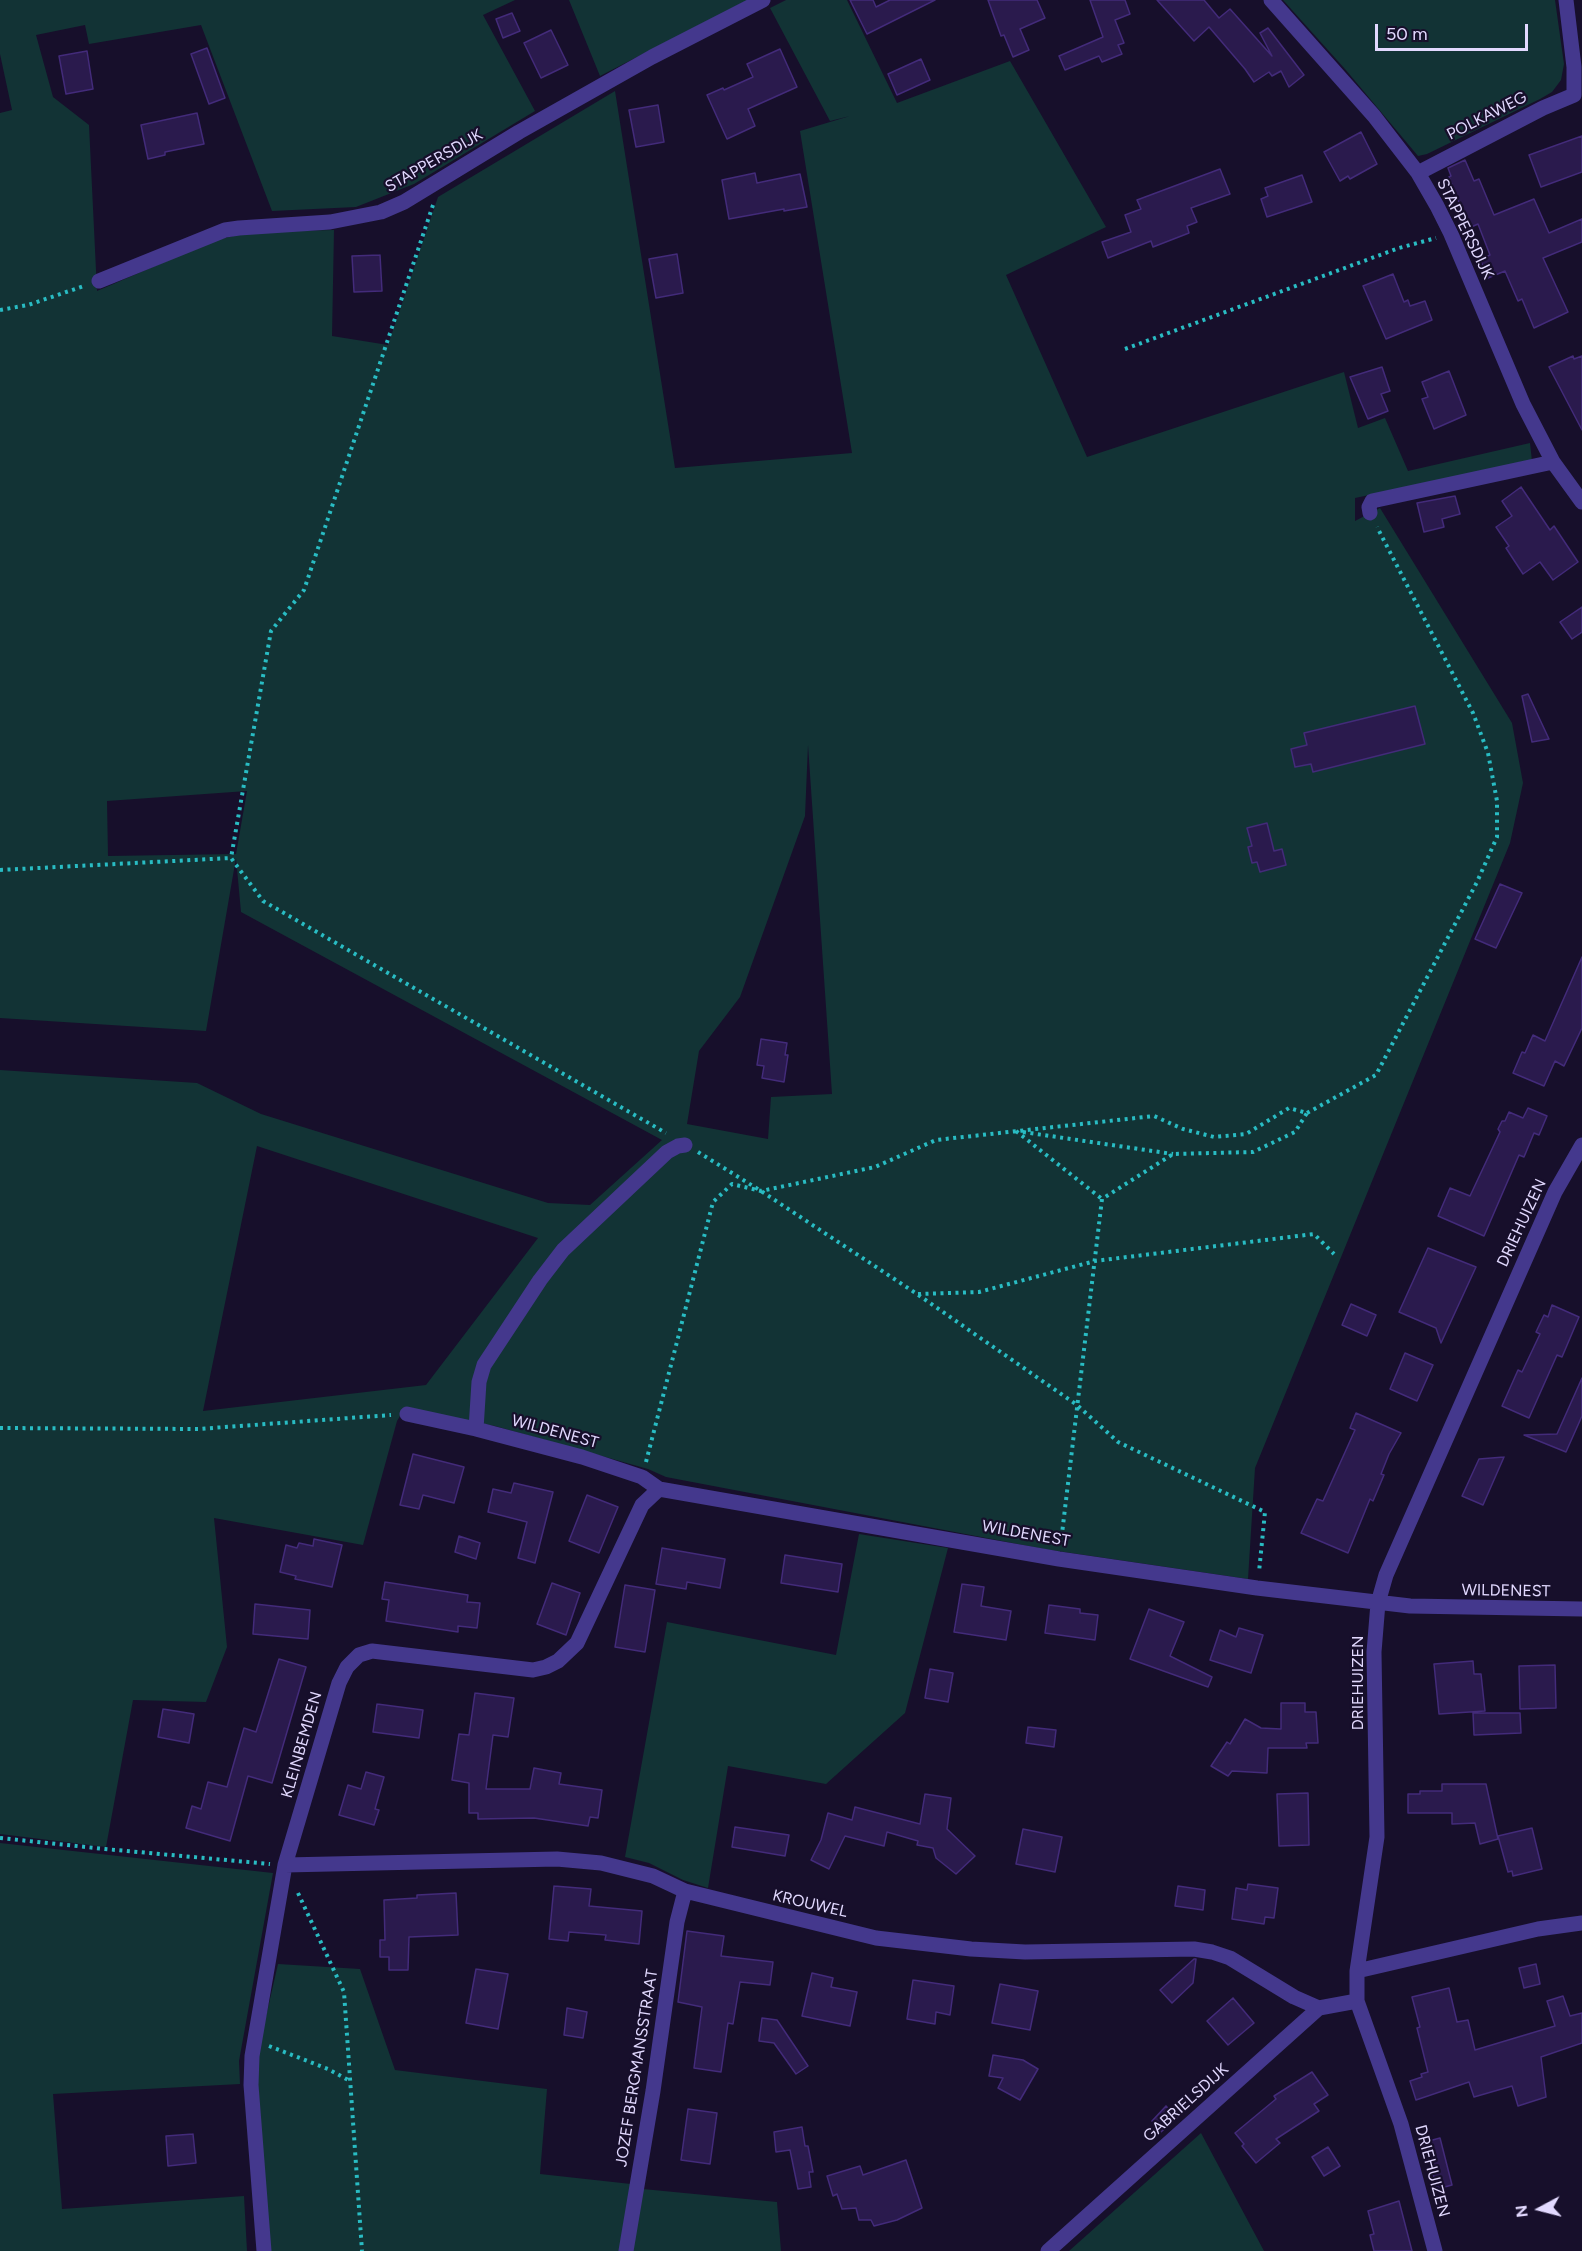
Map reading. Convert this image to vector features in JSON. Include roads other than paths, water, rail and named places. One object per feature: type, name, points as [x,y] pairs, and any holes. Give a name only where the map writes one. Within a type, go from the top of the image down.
[{"type":"street","name":"STAPPERSDIJK","points":[[99,281],[225,230],[330,222],[381,212],[404,202],[519,132],[652,57],[763,0]]},
{"type":"street","name":"STAPPERSDIJK","points":[[1271,0],[1374,116],[1418,173],[1451,234],[1523,404],[1553,462],[1582,502]]},
{"type":"street","name":"POLKAWEG","points":[[1418,173],[1543,108],[1578,96],[1566,0]]},
{"type":"street","points":[[1370,513],[1369,507],[1372,501],[1553,462]]},
{"type":"street","points":[[476,1429],[479,1382],[484,1365],[540,1280],[563,1250],[667,1152],[685,1145]]},
{"type":"street","name":"DRIEHUIZEN","points":[[1435,2251],[1401,2124],[1357,2001],[1357,1971],[1377,1837],[1374,1652],[1378,1603],[1386,1575],[1555,1192],[1582,1145]]},
{"type":"street","name":"WILDENEST","points":[[406,1414],[476,1429],[582,1457],[642,1477],[659,1489],[1059,1559],[1378,1603],[1410,1606],[1582,1609]]},
{"type":"street","name":"KLEINBEMDEN","points":[[264,2251],[251,2085],[252,2056],[285,1865],[339,1683],[347,1667],[359,1655],[372,1651],[515,1669],[533,1670],[552,1664],[577,1643],[642,1505],[659,1489]]},
{"type":"street","name":"KROUWEL","points":[[285,1865],[567,1860],[601,1863],[653,1876],[685,1891],[876,1938],[1025,1952],[1194,1949],[1212,1952],[1230,1958],[1294,1997],[1319,2008]]},
{"type":"street","name":"JOZEF BERGMANSSTRAAT","points":[[626,2251],[653,2091],[677,1922],[685,1891]]},
{"type":"street","points":[[1357,1971],[1538,1929],[1582,1923]]},
{"type":"street","points":[[1319,2008],[1357,2001]]},
{"type":"street","name":"GABRIELSDIJK","points":[[1048,2251],[1319,2008]]}]
